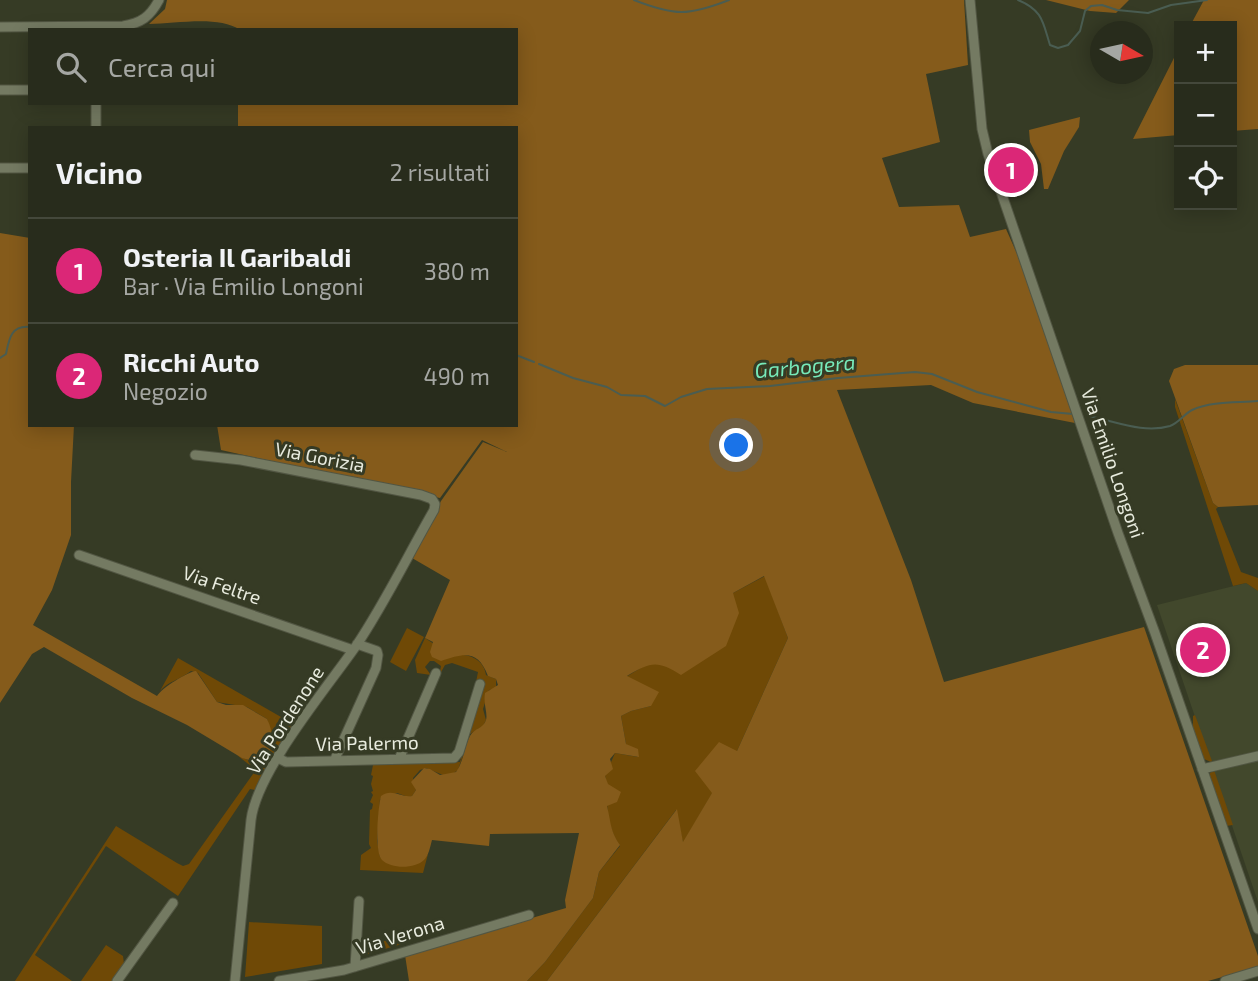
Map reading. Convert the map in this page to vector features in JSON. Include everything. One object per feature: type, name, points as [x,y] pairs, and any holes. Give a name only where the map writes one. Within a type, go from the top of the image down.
[{"type":"street","points":[[0,27],[123,26],[139,23],[153,12],[159,0]]},
{"type":"street","name":"Via Emilio Longoni","points":[[970,0],[982,129],[988,154],[1258,929]]},
{"type":"street","points":[[0,90],[28,90]]},
{"type":"street","points":[[96,105],[96,126]]},
{"type":"street","points":[[0,168],[28,169]]},
{"type":"street","name":"Via Gorizia","points":[[195,455],[241,460],[408,492],[435,501]]},
{"type":"street","name":"Via Pordenone","points":[[235,981],[251,814],[258,793],[278,758],[355,647],[434,510],[435,501]]},
{"type":"street","name":"Via Feltre","points":[[79,555],[355,647]]},
{"type":"street","points":[[334,761],[378,657],[377,651],[355,647]]},
{"type":"street","points":[[399,760],[436,673]]},
{"type":"street","name":"Via Palermo","points":[[278,758],[286,762],[456,757],[480,684]]},
{"type":"street","points":[[1202,769],[1258,755]]},
{"type":"street","points":[[355,967],[359,901]]},
{"type":"street","points":[[117,981],[173,903]]},
{"type":"street","name":"Via Verona","points":[[286,980],[355,967],[529,915]]},
{"type":"street","points":[[1225,981],[1258,971]]},
{"type":"shaded area","points":[[167,0],[964,0],[968,65],[926,74],[940,142],[882,158],[899,207],[959,205],[970,237],[1006,229],[1026,274],[1075,423],[973,403],[931,385],[837,390],[911,580],[944,682],[1144,627],[1258,956],[1258,967],[1208,981],[547,981],[677,809],[683,842],[712,793],[695,771],[719,742],[737,751],[788,638],[764,576],[733,593],[739,613],[726,646],[681,675],[666,667],[654,665],[627,676],[659,692],[651,706],[621,716],[626,744],[638,749],[639,757],[615,753],[610,759],[613,769],[605,776],[608,784],[621,792],[617,802],[607,806],[613,831],[620,845],[599,872],[593,898],[545,962],[527,981],[409,981],[405,955],[566,908],[565,900],[579,833],[490,834],[489,846],[432,840],[424,860],[409,866],[386,863],[382,860],[378,848],[381,796],[393,793],[412,796],[416,790],[411,782],[424,768],[440,775],[456,772],[470,736],[486,720],[485,693],[498,685],[496,679],[488,676],[475,658],[464,655],[441,661],[432,657],[430,652],[433,642],[425,638],[450,580],[412,558],[441,501],[483,442],[507,452],[482,440],[440,498],[221,450],[217,427],[518,427],[518,126],[238,126],[238,105],[518,105],[518,28],[236,28],[220,23],[196,21],[149,24],[165,9]]},
{"type":"shaded area","points":[[1046,0],[1129,0],[1116,13],[1090,11]]},
{"type":"shaded area","points":[[1204,0],[1258,0],[1258,129],[1237,131],[1237,21],[1193,21]]},
{"type":"shaded area","points":[[1174,58],[1174,135],[1133,139]]},
{"type":"shaded area","points":[[1080,117],[1079,127],[1064,151],[1048,189],[1044,189],[1041,164],[1030,142],[1029,130]]},
{"type":"shaded area","points":[[0,233],[28,238],[28,427],[74,427],[71,535],[52,590],[33,625],[157,696],[175,681],[196,671],[217,702],[243,705],[267,719],[272,743],[269,754],[260,763],[242,758],[44,647],[32,654],[0,703]]},
{"type":"shaded area","points":[[1185,365],[1258,365],[1258,505],[1218,507],[1213,503],[1169,381],[1174,369]]},
{"type":"shaded area","points":[[1175,399],[1241,572],[1258,578],[1258,591],[1246,583],[1233,586],[1175,407]]},
{"type":"shaded area","points":[[765,576],[788,638],[737,751],[683,843],[676,810],[547,981],[527,981],[545,962],[593,898],[599,872],[620,846],[609,820],[605,776],[615,753],[638,757],[626,744],[621,716],[651,706],[626,677],[647,664],[664,664],[733,593]]},
{"type":"shaded area","points":[[1246,583],[1258,591],[1258,902],[1157,605]]},
{"type":"shaded area","points":[[407,628],[424,637],[406,671],[390,662]]},
{"type":"shaded area","points":[[425,638],[452,656],[469,656],[479,661],[486,675],[496,679],[496,689],[489,690],[483,709],[486,720],[483,726],[470,734],[458,770],[451,775],[443,775],[426,768],[420,770],[413,778],[416,790],[412,796],[397,793],[380,799],[377,841],[380,857],[411,865],[423,860],[428,854],[423,873],[360,870],[361,855],[371,848],[370,810],[373,804],[370,802],[373,795],[373,765],[460,762],[482,686],[476,682],[478,672],[452,663],[445,665],[439,676],[441,666],[434,661],[430,661],[425,667],[431,675],[417,673],[415,660]]},
{"type":"shaded area","points":[[178,658],[295,725],[255,790],[250,789],[178,896],[106,846],[35,955],[72,981],[15,981],[116,826],[177,863],[183,866],[189,864],[253,774],[252,767],[237,755],[252,762],[266,758],[269,753],[271,735],[267,719],[247,707],[217,702],[198,673],[191,671],[160,691]]},
{"type":"shaded area","points":[[1195,715],[1211,762],[1204,759],[1193,729]]},
{"type":"shaded area","points":[[1214,770],[1233,825],[1226,826],[1210,779],[1210,773]]},
{"type":"shaded area","points":[[249,922],[322,926],[322,964],[245,977]]},
{"type":"shaded area","points":[[366,940],[406,942],[365,955]]},
{"type":"shaded area","points":[[106,945],[123,956],[124,964],[112,981],[81,981]]},
{"type":"waterway","points":[[634,0],[660,9],[682,12],[703,9],[729,0]]},
{"type":"waterway","points":[[1018,0],[1033,8],[1043,24],[1050,45],[1058,48],[1068,45],[1080,31],[1085,11],[1091,6],[1102,5],[1117,10],[1148,13],[1171,5],[1207,0]]},
{"type":"waterway","name":"Garbogera","points":[[0,358],[6,354],[12,334],[19,328],[28,327]]},
{"type":"waterway","name":"Garbogera","points":[[518,356],[534,362]]},
{"type":"waterway","name":"Garbogera","points":[[539,364],[573,378],[607,387],[621,395],[645,396],[665,406],[681,397],[707,389],[770,386],[915,372],[932,374],[977,392],[1051,412],[1073,414]]},
{"type":"waterway","name":"Garbogera","points":[[1088,416],[1150,429],[1173,425],[1200,407],[1258,401]]},
{"type":"place","name":"Osteria Il Garibaldi","points":[[1011,170]]},
{"type":"place","name":"Ricchi Auto","points":[[1203,650]]}]
